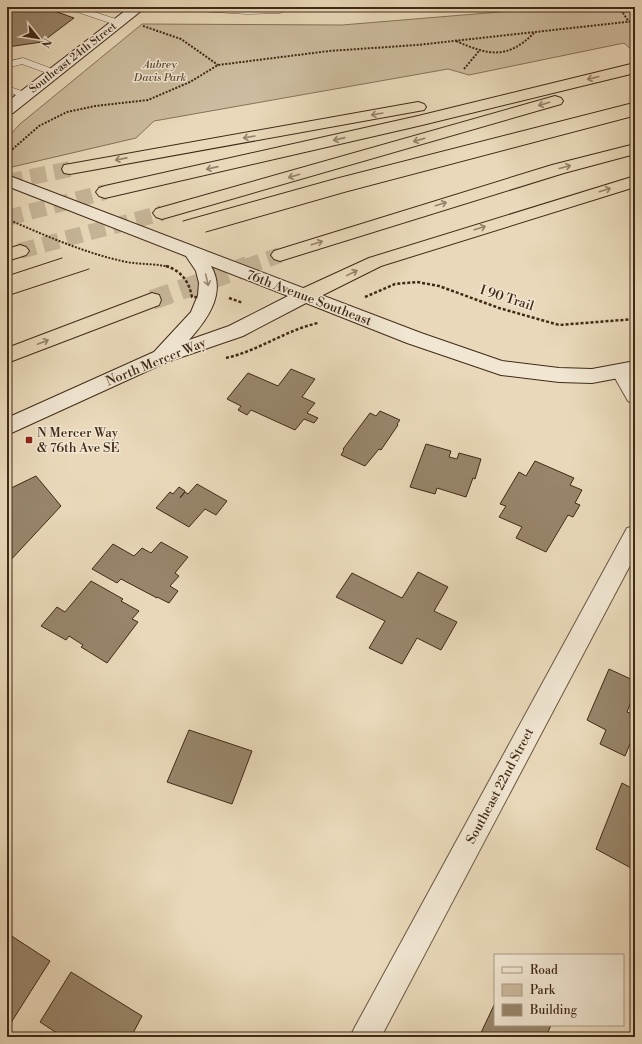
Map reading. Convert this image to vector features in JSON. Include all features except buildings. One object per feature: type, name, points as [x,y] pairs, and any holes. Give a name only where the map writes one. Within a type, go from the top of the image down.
[{"type":"highway","points":[[105,192],[418,121],[513,97],[633,73]]},
{"type":"highway","points":[[162,214],[633,73]]},
{"type":"highway","points":[[70,169],[419,106],[513,97]]},
{"type":"highway","points":[[280,255],[558,169],[635,148]]},
{"type":"highway","points":[[304,296],[375,262],[635,181]]},
{"type":"highway","points":[[7,356],[152,300]]},
{"type":"street","name":"Southeast 24th Street","points":[[7,110],[139,7]]},
{"type":"street","name":"76th Avenue Southeast","points":[[7,180],[423,342],[501,368],[559,375],[592,376],[628,369]]},
{"type":"street","points":[[160,357],[187,330],[203,309],[208,297],[209,284],[205,271],[193,253]]},
{"type":"street","name":"North Mercer Way","points":[[7,427],[160,357],[236,331],[304,296]]},
{"type":"street","points":[[628,369],[635,396]]},
{"type":"street","name":"Southeast 22nd Street","points":[[365,1037],[635,536]]},
{"type":"lane","points":[[72,7],[121,21]]},
{"type":"lane","points":[[180,7],[248,11],[281,8]]},
{"type":"lane","points":[[7,65],[22,61],[55,73]]},
{"type":"lane","points":[[7,89],[25,95]]},
{"type":"path","points":[[614,7],[623,13],[629,22]]},
{"type":"path","points":[[121,21],[181,39],[218,65]]},
{"type":"path","points":[[7,154],[39,126],[67,112],[95,106],[148,100],[190,82],[218,65],[329,51],[455,41],[635,21]]},
{"type":"path","points":[[455,41],[480,51],[504,52],[523,44],[534,32]]},
{"type":"path","points":[[464,70],[480,51]]},
{"type":"path","points":[[7,219],[88,251],[124,261],[160,265],[176,270],[186,278],[190,286],[192,297],[198,298]]},
{"type":"path","name":"I 90 Trail","points":[[375,291],[395,284],[417,282],[439,286],[499,308],[559,325],[635,319]]},
{"type":"path","points":[[224,296],[250,305]]},
{"type":"green space","name":"Aubrey Davis Park","points":[[560,7],[635,7],[635,53],[624,43],[469,75],[448,69],[154,121],[136,138],[12,167],[7,164],[7,138],[20,124],[142,24],[342,25]]},
{"type":"tunnel","points":[[7,182],[70,169]]},
{"type":"tunnel","points":[[7,218],[105,192]]},
{"type":"tunnel","points":[[20,251],[162,213]]},
{"type":"tunnel","points":[[245,267],[280,255]]},
{"type":"tunnel","points":[[152,300],[248,266]]},
{"type":"tram line","points":[[183,221],[337,178],[635,102]]},
{"type":"tram line","points":[[206,232],[346,192],[635,116]]},
{"type":"tram line","points":[[7,276],[62,258]]},
{"type":"tram line","points":[[7,296],[89,269]]},
{"type":"place","name":"N Mercer Way & 76th Ave SE","points":[[29,440]]}]
